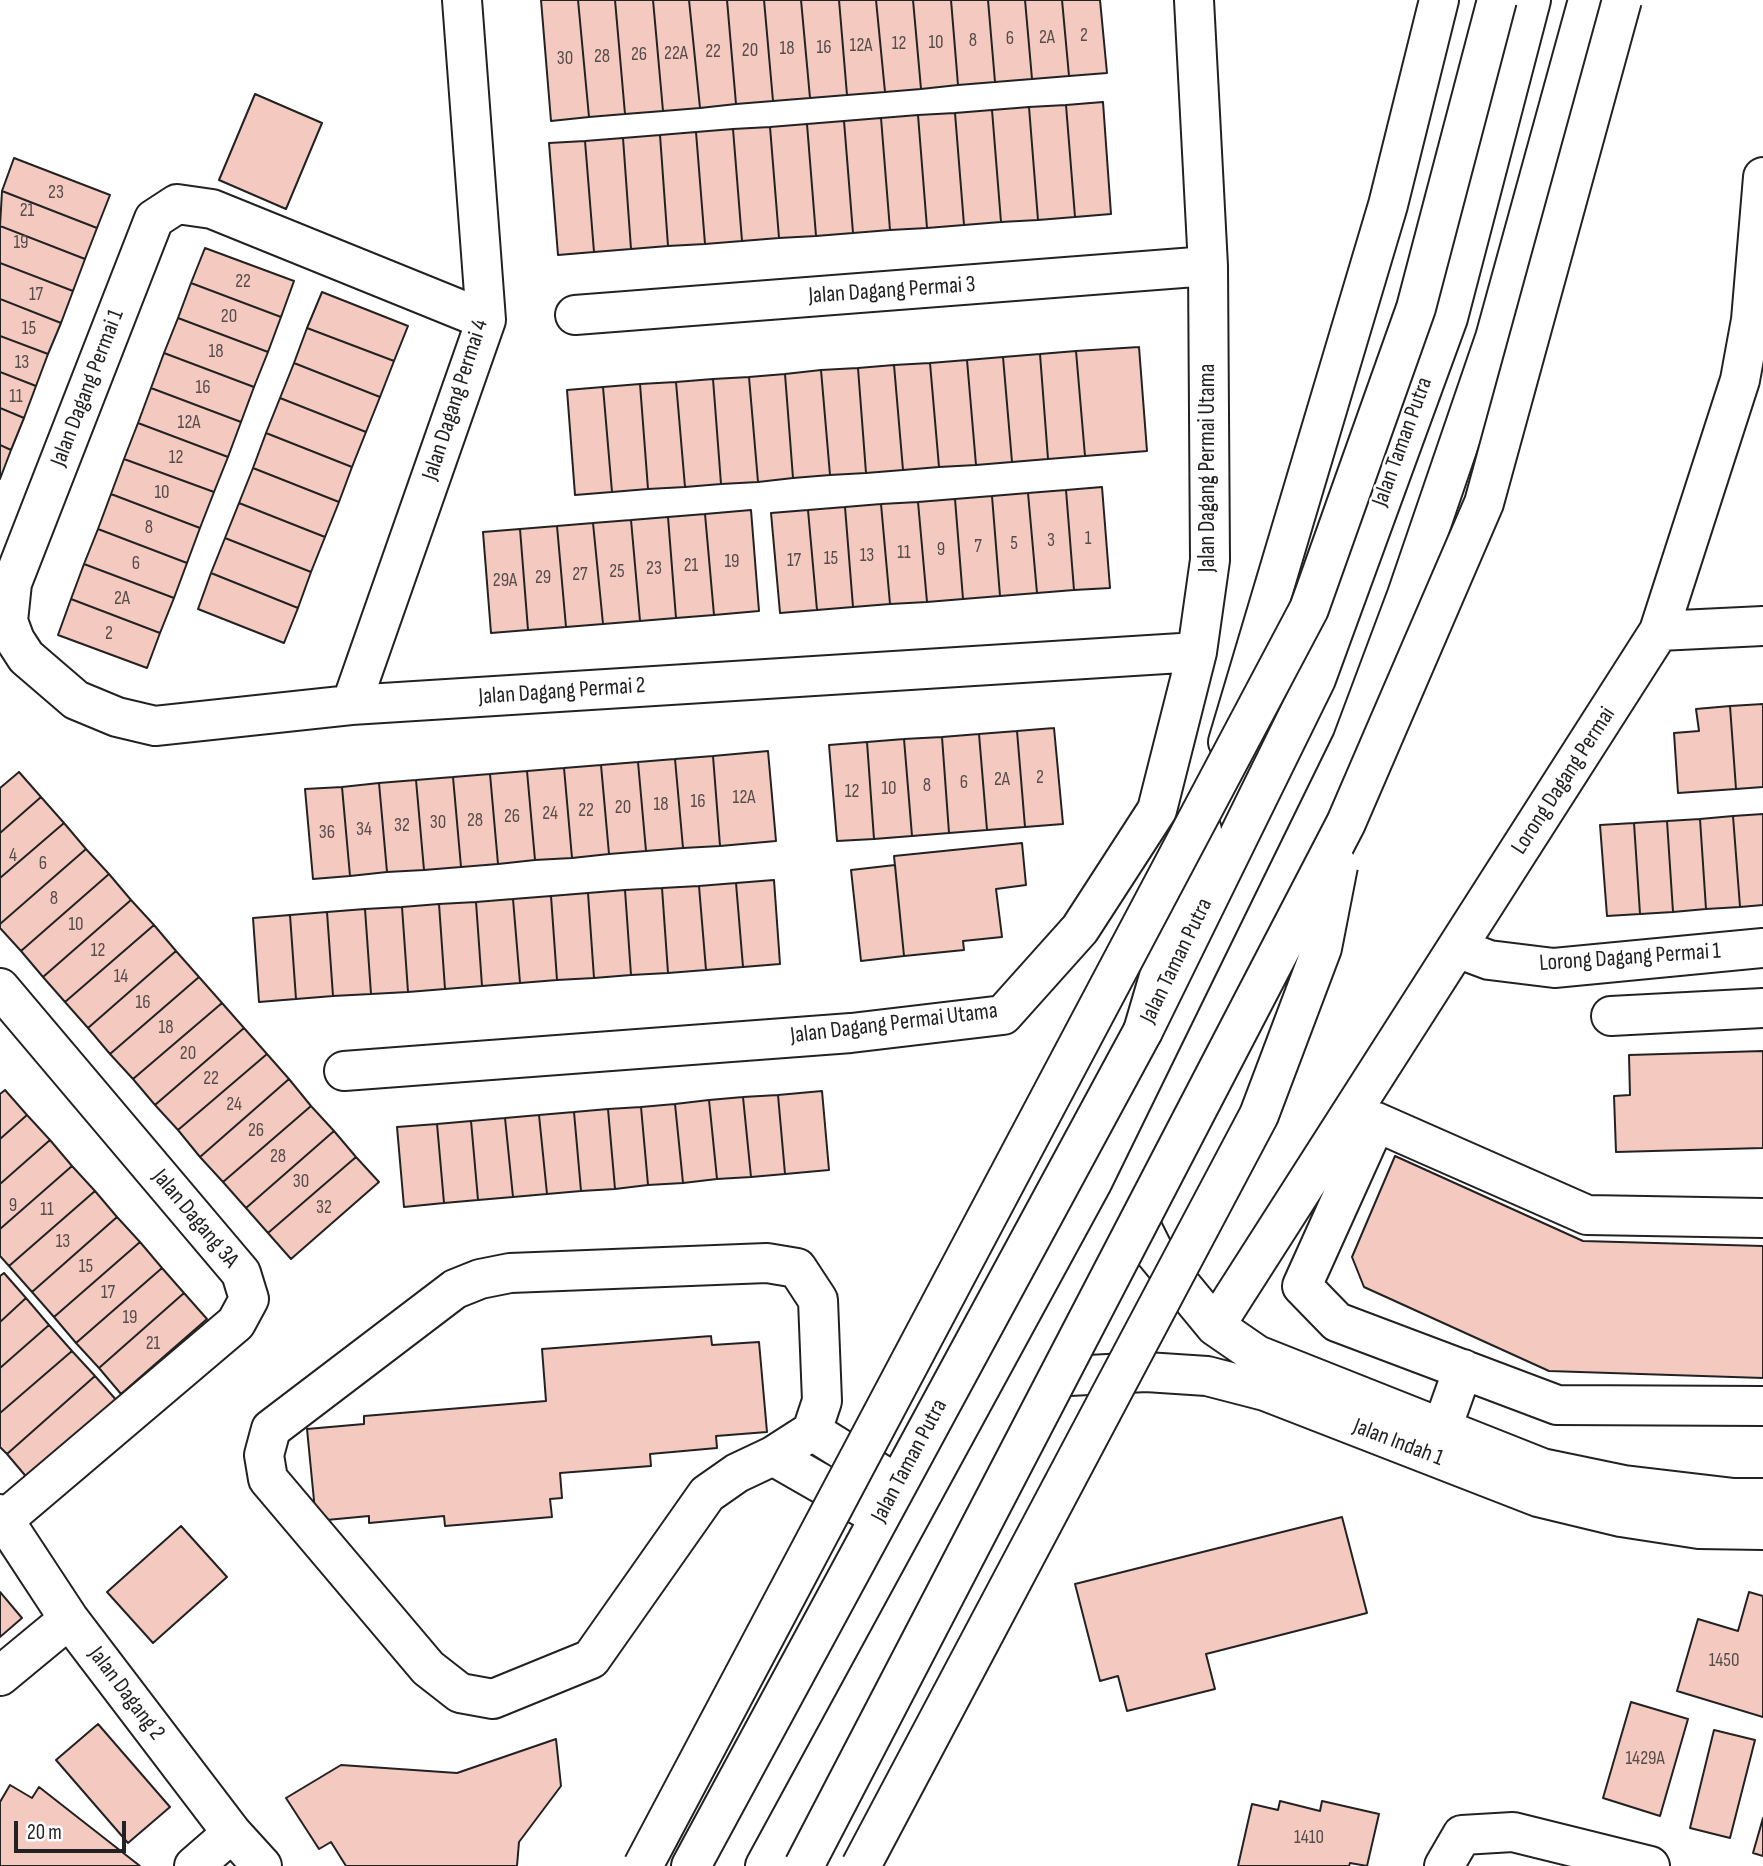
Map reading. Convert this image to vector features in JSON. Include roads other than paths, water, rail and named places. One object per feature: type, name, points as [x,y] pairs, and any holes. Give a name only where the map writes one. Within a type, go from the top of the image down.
[{"type":"main road","name":"Jalan Dagang Permai 4","points":[[351,705],[486,320],[462,0]]},
{"type":"main road","name":"Jalan Dagang Permai Utama","points":[[344,1071],[851,1033],[1003,1015],[1080,929],[1157,810],[1197,652],[1210,560],[1208,266],[1194,0]]},
{"type":"main road","points":[[1143,1031],[1388,205],[1439,0]]},
{"type":"main road","points":[[643,1866],[1309,609],[1416,308],[1497,0]]},
{"type":"main road","name":"Jalan Taman Putra","points":[[691,1866],[1143,1031],[1316,679],[1448,318],[1531,0]]},
{"type":"main road","points":[[765,1866],[1128,1199],[1352,742],[1407,595],[1495,338],[1588,0]]},
{"type":"main road","points":[[804,1866],[1346,823],[1483,503],[1622,0]]},
{"type":"main road","name":"Lorong Dagang Permai","points":[[1215,1326],[1363,1120],[1457,948],[1659,631],[1757,319],[1763,177]]},
{"type":"main road","name":"Jalan Dagang Permai 1","points":[[12,583],[154,219],[177,204],[212,209],[486,320]]},
{"type":"main road","name":"Jalan Dagang Permai 3","points":[[575,315],[1208,266]]},
{"type":"main road","name":"Jalan Dagang Permai 2","points":[[12,583],[7,648],[26,657],[76,700],[117,717],[155,726],[351,705],[1197,652]]},
{"type":"main road","points":[[1659,631],[1763,626]]},
{"type":"main road","points":[[861,1866],[1259,1115],[1322,948],[1346,823]]},
{"type":"main road","name":"Lorong Dagang Permai 1","points":[[1457,948],[1489,960],[1554,968],[1763,948]]},
{"type":"main road","name":"Jalan Dagang 3A","points":[[0,988],[241,1273],[249,1299],[236,1323],[2,1516]]},
{"type":"main road","points":[[1611,1016],[1763,1008]]},
{"type":"main road","points":[[1763,1218],[1587,1215],[1363,1120],[1302,1286],[1337,1322],[1557,1405],[1763,1406]]},
{"type":"main road","name":"Jalan Indah 1","points":[[1128,1199],[1154,1252],[1215,1326],[1257,1355],[1542,1468],[1623,1485],[1734,1498],[1763,1498]]},
{"type":"main road","points":[[766,1263],[797,1268],[818,1300],[822,1401],[811,1431],[773,1456],[737,1473],[707,1494],[591,1659],[493,1699],[460,1693],[428,1668],[268,1479],[264,1455],[271,1429],[455,1289],[480,1279],[510,1273],[766,1263]]},
{"type":"main road","points":[[1442,1428],[1463,1369]]},
{"type":"main road","name":"Jalan Indah 1","points":[[1031,1378],[1146,1372],[1207,1376],[1265,1391],[1538,1497],[1621,1517],[1699,1529],[1763,1530]]},
{"type":"main road","points":[[811,1431],[898,1484]]},
{"type":"main road","points":[[773,1456],[880,1518]]},
{"type":"main road","name":"Jalan Dagang 2","points":[[2,1516],[69,1619],[232,1833],[262,1866]]},
{"type":"main road","points":[[0,1676],[69,1619]]},
{"type":"main road","points":[[1444,1866],[1462,1835],[1513,1832],[1650,1866]]},
{"type":"main road","points":[[194,1866],[232,1833]]}]
